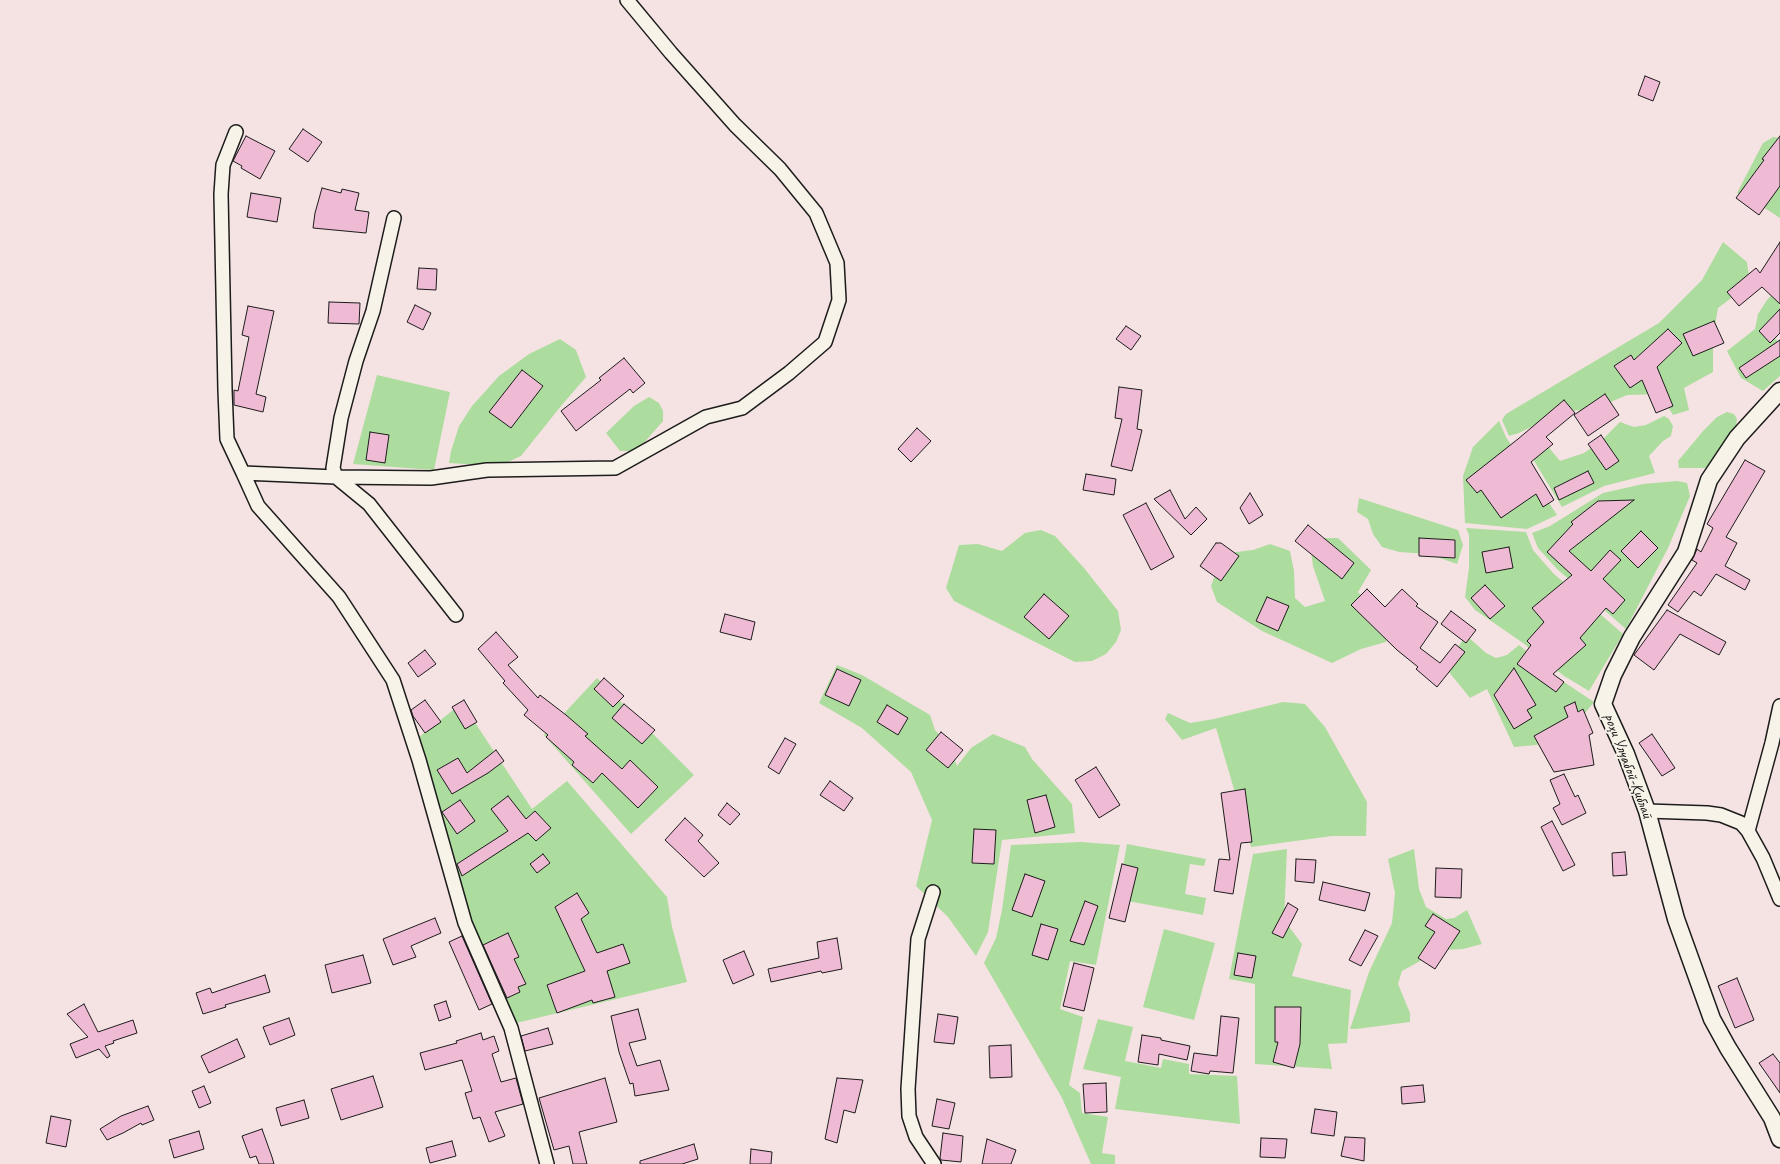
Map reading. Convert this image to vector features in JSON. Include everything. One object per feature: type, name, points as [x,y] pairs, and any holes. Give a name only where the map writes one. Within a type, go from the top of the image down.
[{"type":"street","points":[[244,473],[336,477],[430,478],[487,470],[615,468],[706,417],[742,408],[789,373],[825,342],[839,300],[837,263],[816,213],[780,169],[736,125],[671,54],[627,0]]},
{"type":"street","points":[[236,132],[223,165],[221,194],[227,439],[258,506],[339,597],[393,680],[419,760],[465,923],[510,1028],[547,1164]]},
{"type":"street","points":[[394,218],[373,311],[356,361],[341,418],[334,468],[336,477],[369,504],[456,615]]},
{"type":"street","name":"роҳи Улҷабой-Қиблаӣ","points":[[1780,391],[1737,438],[1709,480],[1686,552],[1632,637],[1613,675],[1604,704],[1626,754],[1647,811],[1676,919],[1712,1019],[1728,1048],[1772,1118],[1780,1139]]},
{"type":"street","points":[[1748,831],[1772,743],[1780,706]]},
{"type":"street","points":[[1647,811],[1707,813],[1721,815],[1741,823],[1748,831],[1763,858],[1780,899]]},
{"type":"street","points":[[933,892],[918,940],[908,1089],[909,1116],[916,1137],[934,1164]]},
{"type":"green space","points":[[1773,137],[1780,138],[1780,218],[1737,193],[1763,143]]},
{"type":"green space","points":[[1723,242],[1747,262],[1750,284],[1718,308],[1713,337],[1713,372],[1684,388],[1689,410],[1673,415],[1660,394],[1627,395],[1592,410],[1562,411],[1519,433],[1509,436],[1502,420],[1506,414],[1659,323],[1702,280]]},
{"type":"green space","points":[[1779,287],[1780,318],[1767,331],[1780,343],[1780,376],[1763,391],[1741,378],[1727,351],[1755,329],[1758,314],[1767,300]]},
{"type":"green space","points":[[560,339],[576,350],[586,377],[521,456],[508,462],[481,465],[449,463],[451,451],[459,426],[472,406],[499,376],[529,354]]},
{"type":"green space","points":[[377,375],[450,392],[434,470],[353,464]]},
{"type":"green space","points":[[649,397],[659,403],[663,411],[663,421],[637,451],[620,451],[606,433],[634,406]]},
{"type":"green space","points":[[1727,412],[1734,414],[1737,419],[1736,426],[1709,468],[1679,468],[1678,461],[1704,430],[1717,417]]},
{"type":"green space","points":[[1664,416],[1669,419],[1673,426],[1671,436],[1663,441],[1649,456],[1655,473],[1604,486],[1562,507],[1530,454],[1546,444],[1560,461],[1584,453],[1600,442],[1620,422],[1634,427],[1646,425]]},
{"type":"green space","points":[[1499,421],[1506,437],[1557,515],[1527,529],[1465,523],[1463,476],[1473,447]]},
{"type":"green space","points":[[1677,481],[1687,483],[1690,496],[1668,548],[1626,629],[1557,569],[1538,548],[1532,533],[1550,526],[1603,493],[1643,484]]},
{"type":"green space","points":[[1359,498],[1458,530],[1463,545],[1457,564],[1428,554],[1399,552],[1382,547],[1373,534],[1368,519],[1357,512]]},
{"type":"green space","points":[[1466,528],[1526,532],[1533,550],[1553,573],[1623,634],[1589,691],[1564,676],[1523,643],[1475,610],[1465,597],[1469,568],[1469,535]]},
{"type":"green space","points":[[1041,530],[1055,536],[1084,568],[1118,611],[1121,630],[1116,642],[1106,654],[1092,661],[1075,662],[954,601],[946,588],[959,545],[978,544],[1002,551],[1025,533]]},
{"type":"green space","points":[[1309,538],[1338,538],[1371,570],[1358,592],[1389,624],[1386,642],[1361,649],[1332,663],[1262,631],[1217,602],[1211,586],[1220,561],[1229,553],[1253,550],[1270,544],[1290,551],[1294,571],[1295,598],[1305,607],[1325,601],[1313,566]]},
{"type":"green space","points":[[1466,635],[1486,653],[1496,658],[1507,655],[1519,645],[1558,678],[1594,702],[1577,723],[1552,739],[1536,745],[1514,747],[1487,689],[1470,698],[1445,667]]},
{"type":"green space","points":[[837,665],[862,675],[930,715],[935,730],[949,745],[957,766],[971,748],[993,734],[1025,747],[1032,759],[1072,804],[1075,833],[1002,840],[988,932],[976,956],[948,917],[916,886],[932,820],[911,772],[862,728],[819,703]]},
{"type":"green space","points":[[597,678],[694,775],[631,834],[544,735]]},
{"type":"green space","points":[[1283,702],[1305,704],[1325,727],[1367,802],[1366,836],[1332,836],[1251,847],[1216,728],[1182,740],[1165,719],[1168,713],[1190,723],[1214,719]]},
{"type":"green space","points":[[462,703],[532,809],[567,781],[667,897],[672,927],[687,982],[512,1024],[465,907],[414,741]]},
{"type":"green space","points":[[1081,842],[1120,845],[1096,965],[1070,961],[1060,1009],[1083,1017],[1069,1085],[1080,1093],[1082,1113],[1108,1117],[1102,1153],[1115,1155],[1115,1164],[1091,1164],[1062,1098],[984,963],[996,938],[1002,910],[1011,845]]},
{"type":"green space","points":[[1127,844],[1206,859],[1204,866],[1190,864],[1185,894],[1206,898],[1203,915],[1117,899]]},
{"type":"green space","points":[[1287,849],[1284,920],[1302,944],[1292,976],[1351,990],[1347,1043],[1328,1044],[1332,1069],[1255,1064],[1255,984],[1229,979],[1253,854]]},
{"type":"green space","points":[[1414,849],[1419,889],[1426,907],[1446,919],[1454,918],[1467,910],[1482,944],[1463,949],[1444,950],[1431,955],[1402,971],[1398,984],[1410,1013],[1410,1022],[1350,1029],[1369,972],[1392,923],[1395,893],[1388,859]]},
{"type":"green space","points":[[1164,929],[1215,943],[1194,1020],[1143,1007]]},
{"type":"green space","points":[[1098,1019],[1133,1027],[1125,1061],[1161,1068],[1163,1059],[1189,1064],[1189,1074],[1237,1076],[1240,1124],[1115,1109],[1121,1077],[1083,1069]]},
{"type":"building","points":[[1645,76],[1660,82],[1653,101],[1638,95]]},
{"type":"building","points":[[303,129],[322,142],[308,162],[289,149]]},
{"type":"building","points":[[246,136],[275,151],[260,179],[241,168],[242,166],[233,161]]},
{"type":"building","points":[[1780,136],[1780,186],[1759,215],[1736,198],[1764,160],[1762,159]]},
{"type":"building","points":[[322,188],[341,193],[342,189],[359,193],[355,210],[369,212],[366,233],[313,228],[315,213]]},
{"type":"building","points":[[251,193],[281,198],[277,222],[247,217]]},
{"type":"building","points":[[1780,242],[1780,304],[1762,287],[1739,306],[1727,292],[1756,268],[1760,273]]},
{"type":"building","points":[[419,268],[437,269],[436,290],[417,289]]},
{"type":"building","points":[[329,302],[360,303],[359,324],[328,323]]},
{"type":"building","points":[[415,305],[431,313],[423,330],[407,322]]},
{"type":"building","points":[[248,306],[274,311],[256,394],[266,397],[263,412],[234,405],[234,390],[238,391],[249,337],[242,335]]},
{"type":"building","points":[[1780,309],[1780,333],[1770,343],[1759,331]]},
{"type":"building","points":[[1714,321],[1724,343],[1693,356],[1683,334]]},
{"type":"building","points":[[1126,326],[1141,336],[1131,350],[1116,339]]},
{"type":"building","points":[[1668,329],[1682,343],[1657,367],[1673,406],[1656,413],[1642,380],[1630,388],[1614,366],[1631,355],[1634,360]]},
{"type":"building","points":[[1780,340],[1780,356],[1746,378],[1739,368]]},
{"type":"building","points":[[624,358],[645,383],[633,393],[630,389],[576,431],[561,411],[601,380],[599,378]]},
{"type":"building","points":[[522,370],[543,386],[511,428],[489,412]]},
{"type":"building","points":[[1119,387],[1142,390],[1137,429],[1142,430],[1132,471],[1111,466],[1122,419],[1115,418]]},
{"type":"building","points":[[1605,394],[1619,415],[1588,436],[1574,415]]},
{"type":"building","points":[[1564,400],[1575,413],[1546,437],[1553,444],[1531,462],[1554,500],[1543,507],[1536,494],[1501,518],[1481,490],[1477,493],[1466,480]]},
{"type":"building","points":[[917,428],[931,441],[911,462],[898,449]]},
{"type":"building","points":[[370,432],[389,435],[385,463],[366,460]]},
{"type":"building","points":[[1601,435],[1619,461],[1606,470],[1588,444]]},
{"type":"building","points":[[1745,460],[1765,471],[1726,537],[1737,543],[1725,566],[1750,580],[1745,590],[1716,574],[1701,596],[1694,591],[1678,612],[1668,605],[1697,563],[1692,560],[1697,549],[1701,552],[1713,528],[1707,524]]},
{"type":"building","points":[[1588,471],[1594,483],[1559,500],[1554,488]]},
{"type":"building","points":[[1086,474],[1116,479],[1114,495],[1083,490]]},
{"type":"building","points":[[1170,490],[1185,519],[1196,507],[1207,519],[1191,535],[1154,499]]},
{"type":"building","points":[[1250,493],[1263,515],[1249,524],[1240,508]]},
{"type":"building","points":[[1634,500],[1569,551],[1591,571],[1610,550],[1621,560],[1603,579],[1625,600],[1613,614],[1606,608],[1580,638],[1586,645],[1553,674],[1564,682],[1556,692],[1517,664],[1531,645],[1527,641],[1544,622],[1532,608],[1572,575],[1547,552],[1573,524],[1571,522],[1598,501]]},
{"type":"building","points":[[1146,503],[1174,557],[1151,570],[1123,515]]},
{"type":"building","points":[[1308,525],[1354,563],[1342,579],[1295,541]]},
{"type":"building","points":[[1641,531],[1658,548],[1638,568],[1621,551]]},
{"type":"building","points":[[1419,538],[1455,540],[1455,558],[1419,556]]},
{"type":"building","points":[[1216,543],[1221,543],[1239,556],[1221,581],[1200,566]]},
{"type":"building","points":[[1509,547],[1513,568],[1486,573],[1482,552]]},
{"type":"building","points":[[1485,585],[1505,606],[1490,619],[1471,598]]},
{"type":"building","points":[[1367,589],[1385,607],[1402,589],[1418,604],[1416,606],[1438,622],[1420,648],[1440,663],[1455,644],[1465,652],[1437,687],[1416,669],[1418,667],[1397,650],[1351,605]]},
{"type":"building","points":[[1044,594],[1069,616],[1049,639],[1024,617]]},
{"type":"building","points":[[1267,597],[1289,606],[1278,631],[1256,621]]},
{"type":"building","points":[[1667,610],[1726,642],[1719,655],[1680,634],[1654,670],[1634,655]]},
{"type":"building","points":[[1451,611],[1476,630],[1466,643],[1441,624]]},
{"type":"building","points":[[725,614],[755,622],[751,640],[720,632]]},
{"type":"building","points":[[496,632],[518,657],[508,665],[538,698],[540,695],[566,715],[588,734],[585,736],[622,769],[630,760],[658,787],[638,808],[602,773],[593,783],[572,765],[574,762],[546,737],[548,735],[524,715],[528,710],[503,683],[505,681],[478,649]]},
{"type":"building","points":[[425,650],[436,664],[418,677],[408,663]]},
{"type":"building","points":[[1514,668],[1536,705],[1527,710],[1532,718],[1514,729],[1494,695]]},
{"type":"building","points":[[837,669],[861,680],[849,706],[825,695]]},
{"type":"building","points":[[604,678],[624,696],[613,707],[594,689]]},
{"type":"building","points":[[425,700],[441,722],[425,733],[413,716],[411,710]]},
{"type":"building","points":[[464,700],[477,722],[465,729],[452,707]]},
{"type":"building","points":[[1575,702],[1578,712],[1583,709],[1593,733],[1589,735],[1594,765],[1554,772],[1534,736],[1568,717],[1564,707]]},
{"type":"building","points":[[624,704],[655,730],[642,744],[612,718]]},
{"type":"building","points":[[887,705],[908,718],[898,735],[877,722]]},
{"type":"building","points":[[941,732],[963,750],[948,768],[926,750]]},
{"type":"building","points":[[1652,734],[1675,768],[1662,776],[1639,743]]},
{"type":"building","points":[[785,738],[796,744],[779,774],[768,767]]},
{"type":"building","points":[[496,750],[504,761],[488,773],[452,794],[437,770],[458,758],[467,773]]},
{"type":"building","points":[[1096,767],[1120,805],[1099,818],[1075,780]]},
{"type":"building","points":[[1564,774],[1575,797],[1578,795],[1586,813],[1562,825],[1553,808],[1560,804],[1550,780]]},
{"type":"building","points":[[830,781],[853,798],[844,811],[820,795]]},
{"type":"building","points":[[1245,789],[1252,842],[1241,843],[1233,894],[1214,891],[1219,859],[1230,860],[1221,793]]},
{"type":"building","points":[[1046,795],[1055,827],[1035,833],[1027,800]]},
{"type":"building","points":[[508,796],[526,819],[535,811],[551,828],[536,841],[528,833],[462,876],[457,864],[508,831],[491,809]]},
{"type":"building","points":[[460,800],[475,821],[457,834],[442,812]]},
{"type":"building","points":[[727,803],[740,814],[730,825],[718,815]]},
{"type":"building","points":[[685,818],[703,835],[698,841],[719,863],[704,877],[665,840]]},
{"type":"building","points":[[1552,821],[1575,865],[1563,871],[1541,827]]},
{"type":"building","points":[[974,829],[996,830],[994,864],[972,863]]},
{"type":"building","points":[[1625,852],[1627,875],[1613,876],[1612,853]]},
{"type":"building","points":[[543,854],[550,863],[537,873],[530,864]]},
{"type":"building","points":[[1296,859],[1316,860],[1314,883],[1295,881]]},
{"type":"building","points":[[1122,864],[1138,868],[1125,922],[1109,918]]},
{"type":"building","points":[[1436,868],[1462,869],[1461,898],[1435,897]]},
{"type":"building","points":[[1025,874],[1045,881],[1032,917],[1012,910]]},
{"type":"building","points":[[1323,882],[1370,893],[1365,911],[1319,900]]},
{"type":"building","points":[[577,893],[589,913],[581,919],[597,953],[623,944],[630,963],[607,971],[615,997],[593,1003],[592,1000],[557,1013],[547,985],[585,971],[555,907]]},
{"type":"building","points":[[1085,901],[1098,906],[1084,945],[1070,941]]},
{"type":"building","points":[[1288,903],[1298,909],[1283,938],[1272,933]]},
{"type":"building","points":[[1433,914],[1460,931],[1435,969],[1418,958],[1435,932],[1425,926]]},
{"type":"building","points":[[435,918],[441,933],[411,946],[416,957],[393,965],[383,939]]},
{"type":"building","points":[[1041,924],[1058,929],[1048,960],[1032,955]]},
{"type":"building","points":[[1365,930],[1378,936],[1361,966],[1349,960]]},
{"type":"building","points":[[508,933],[519,957],[514,959],[526,984],[518,987],[520,992],[507,998],[483,945]]},
{"type":"building","points":[[462,936],[492,1004],[479,1010],[449,942]]},
{"type":"building","points":[[837,938],[842,969],[822,973],[821,971],[771,982],[768,969],[819,958],[817,942]]},
{"type":"building","points":[[744,951],[754,975],[733,984],[723,960]]},
{"type":"building","points":[[1238,953],[1256,956],[1252,978],[1234,975]]},
{"type":"building","points":[[363,955],[371,983],[332,993],[325,965]]},
{"type":"building","points":[[1074,963],[1094,968],[1084,1011],[1063,1006]]},
{"type":"building","points":[[265,975],[270,992],[225,1005],[226,1007],[203,1014],[196,993],[210,988],[212,993]]},
{"type":"building","points":[[1737,978],[1754,1020],[1735,1028],[1718,986]]},
{"type":"building","points":[[446,1001],[451,1017],[439,1021],[434,1005]]},
{"type":"building","points":[[84,1004],[98,1032],[133,1020],[137,1033],[113,1041],[114,1043],[105,1046],[110,1056],[107,1058],[99,1049],[76,1058],[70,1044],[88,1037],[67,1014]]},
{"type":"building","points":[[1275,1007],[1301,1007],[1300,1044],[1294,1068],[1273,1062],[1278,1042],[1275,1042]]},
{"type":"building","points":[[638,1009],[646,1039],[629,1043],[637,1066],[660,1060],[669,1090],[635,1096],[633,1083],[630,1084],[619,1052],[611,1016]]},
{"type":"building","points":[[938,1014],[958,1017],[954,1044],[934,1042]]},
{"type":"building","points":[[1221,1016],[1239,1018],[1233,1073],[1210,1071],[1209,1074],[1191,1071],[1194,1053],[1217,1056]]},
{"type":"building","points":[[289,1018],[295,1035],[270,1045],[263,1027]]},
{"type":"building","points":[[548,1028],[553,1044],[525,1051],[521,1036]]},
{"type":"building","points":[[481,1033],[483,1040],[494,1036],[499,1051],[492,1054],[501,1082],[516,1078],[523,1104],[495,1112],[505,1136],[489,1142],[480,1117],[473,1119],[465,1093],[472,1091],[462,1060],[425,1070],[420,1053],[457,1043],[456,1041]]},
{"type":"building","points":[[1142,1035],[1161,1038],[1161,1040],[1190,1046],[1187,1060],[1159,1054],[1158,1065],[1138,1062]]},
{"type":"building","points":[[237,1039],[245,1057],[209,1073],[201,1056]]},
{"type":"building","points":[[1011,1045],[1012,1077],[990,1078],[989,1046]]},
{"type":"building","points":[[1773,1054],[1780,1063],[1780,1093],[1759,1063]]},
{"type":"building","points":[[373,1076],[383,1107],[341,1120],[331,1089]]},
{"type":"building","points":[[605,1078],[617,1122],[579,1132],[587,1164],[573,1164],[569,1146],[554,1150],[539,1098]]},
{"type":"building","points":[[837,1078],[863,1080],[855,1113],[844,1110],[837,1143],[825,1139]]},
{"type":"building","points":[[1106,1083],[1107,1112],[1085,1113],[1083,1084]]},
{"type":"building","points":[[1423,1085],[1425,1102],[1402,1104],[1401,1087]]},
{"type":"building","points":[[204,1086],[211,1103],[199,1108],[192,1091]]},
{"type":"building","points":[[937,1099],[955,1103],[949,1129],[932,1126]]},
{"type":"building","points":[[304,1100],[309,1118],[281,1126],[276,1108]]},
{"type":"building","points":[[148,1106],[154,1120],[142,1125],[141,1123],[107,1140],[100,1129],[121,1116]]},
{"type":"building","points":[[1315,1109],[1337,1112],[1334,1136],[1311,1133]]},
{"type":"building","points":[[51,1116],[71,1120],[66,1147],[46,1143]]},
{"type":"building","points":[[262,1129],[274,1164],[259,1164],[256,1156],[250,1158],[242,1136]]},
{"type":"building","points":[[199,1131],[204,1149],[174,1158],[169,1140]]},
{"type":"building","points":[[943,1133],[963,1136],[961,1162],[941,1160]]},
{"type":"building","points":[[1345,1137],[1365,1138],[1364,1161],[1341,1156]]},
{"type":"building","points":[[1261,1138],[1287,1139],[1285,1158],[1260,1157]]},
{"type":"building","points":[[987,1139],[1016,1150],[1011,1164],[982,1164]]},
{"type":"building","points":[[452,1141],[456,1156],[430,1163],[426,1148]]},
{"type":"building","points":[[694,1144],[698,1159],[682,1164],[640,1164],[640,1161]]},
{"type":"building","points":[[751,1149],[772,1152],[771,1164],[750,1164]]}]
